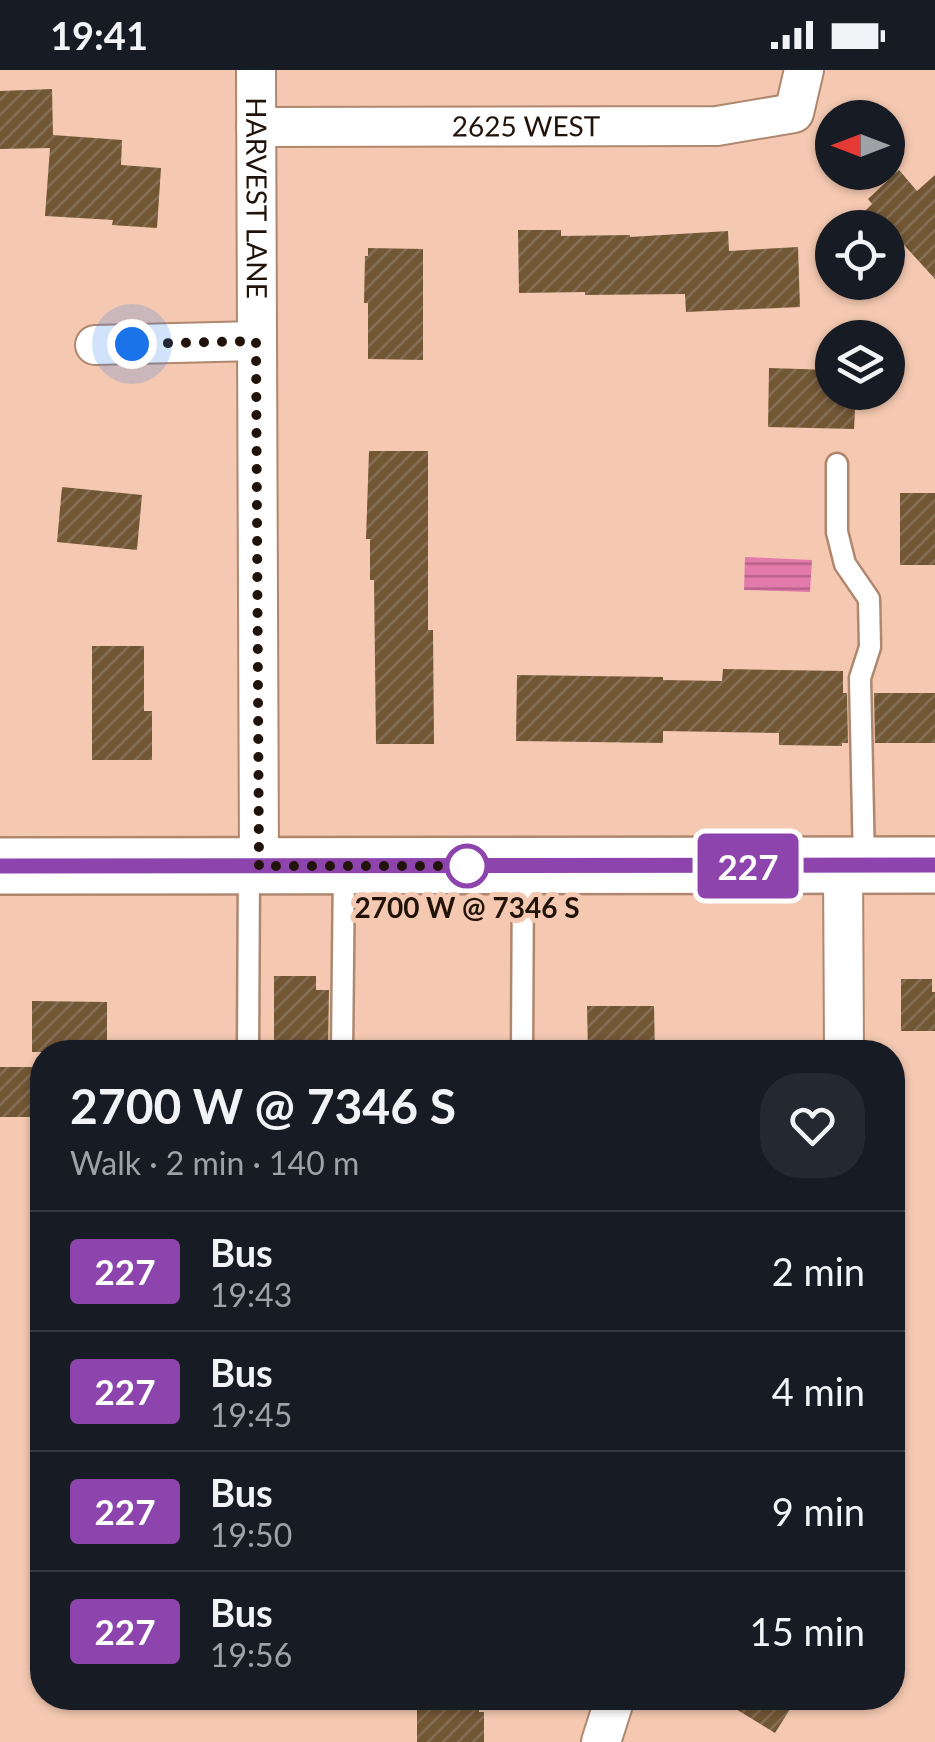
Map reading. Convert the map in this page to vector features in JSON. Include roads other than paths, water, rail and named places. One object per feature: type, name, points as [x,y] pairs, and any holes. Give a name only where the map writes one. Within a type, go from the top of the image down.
[{"type":"main road","points":[[0,866],[935,865]]},
{"type":"street","name":"HARVEST LANE","points":[[254,866],[256,70]]},
{"type":"street","name":"2625 WEST","points":[[256,127],[717,126],[794,113],[804,70]]},
{"type":"street","points":[[95,345],[256,341]]},
{"type":"street","points":[[845,1040],[854,865]]},
{"type":"street","points":[[601,1742],[611,1710]]},
{"type":"lane","points":[[837,464],[837,532],[844,564],[869,600],[870,647],[860,678],[854,865]]},
{"type":"lane","points":[[248,1040],[254,866]]},
{"type":"lane","points":[[342,1040],[344,866]]},
{"type":"lane","points":[[522,1040],[523,866]]},
{"type":"place","name":"2700 W @ 7346 S","points":[[467,866]]}]
